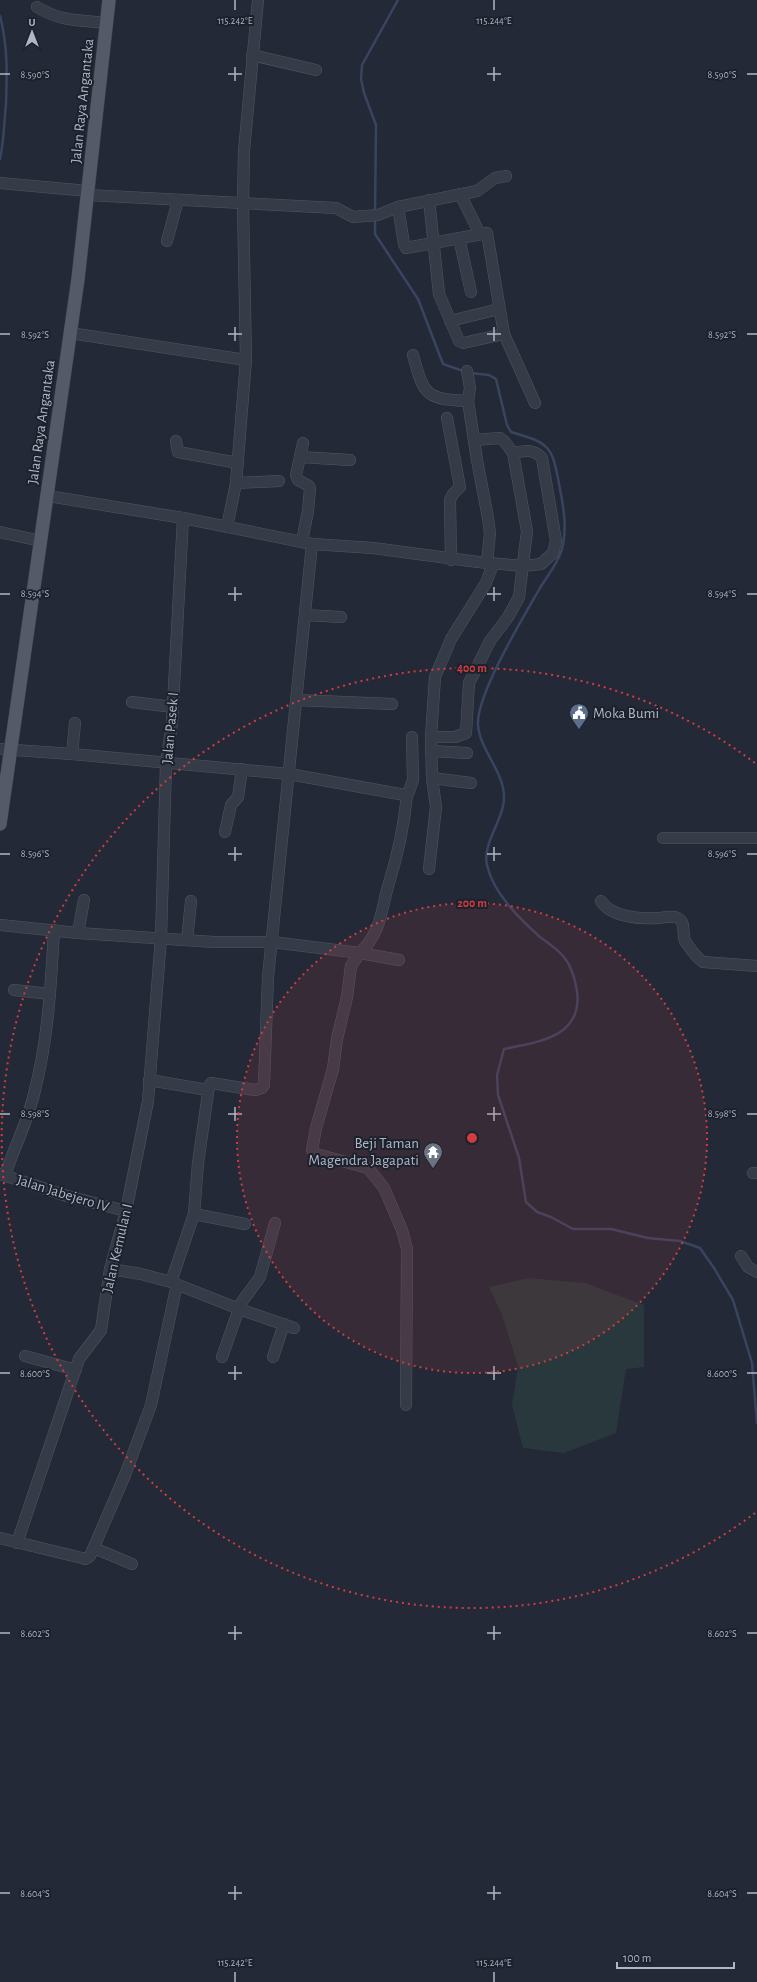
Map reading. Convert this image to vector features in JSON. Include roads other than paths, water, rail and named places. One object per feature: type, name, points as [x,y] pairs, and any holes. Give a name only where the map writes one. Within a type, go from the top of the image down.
[{"type":"main road","name":"Jalan Raya Angantaka","points":[[0,824],[5,750],[41,541],[70,333],[88,193],[109,0]]},
{"type":"street","points":[[227,527],[236,483],[246,360],[243,203],[244,151],[258,0]]},
{"type":"street","points":[[37,7],[51,16],[60,18],[106,22]]},
{"type":"street","points":[[252,55],[316,70]]},
{"type":"street","points":[[0,183],[88,193],[178,200],[336,208],[350,216],[366,216],[378,215],[398,207],[429,200],[477,191],[495,178],[506,176]]},
{"type":"street","points":[[460,194],[480,234]]},
{"type":"street","points":[[168,240],[178,200]]},
{"type":"street","points":[[429,200],[439,294],[460,343],[504,334]]},
{"type":"street","points":[[398,207],[405,248],[485,233],[488,234],[504,334],[535,403]]},
{"type":"street","points":[[459,238],[471,292]]},
{"type":"street","points":[[450,321],[499,309]]},
{"type":"street","points":[[70,333],[246,360]]},
{"type":"street","points":[[413,355],[419,380],[428,392],[442,400],[468,401]]},
{"type":"street","points":[[429,869],[436,807],[432,778],[431,751],[435,677],[451,639],[486,583],[482,562],[490,533],[468,401],[470,388],[466,371]]},
{"type":"street","points":[[447,418],[460,487],[450,500],[451,560]]},
{"type":"street","points":[[431,737],[455,737],[466,733],[469,683],[490,641],[517,602],[523,566],[527,531],[513,453],[500,438],[474,440]]},
{"type":"street","points":[[176,441],[178,452],[238,463]]},
{"type":"street","points":[[0,1538],[85,1559],[90,1556],[125,1475],[151,1405],[174,1283],[194,1214],[198,1163],[208,1090],[211,1083],[255,1090],[262,1088],[264,1085],[268,977],[305,615],[309,486],[297,478],[303,444]]},
{"type":"street","points":[[48,496],[183,518],[307,542],[373,548],[451,560],[523,566],[538,565],[544,563],[553,553],[556,541],[542,458],[533,451],[528,450],[513,453]]},
{"type":"street","points":[[300,457],[350,460]]},
{"type":"street","points":[[236,483],[278,481]]},
{"type":"street","name":"Jalan Pasek I","points":[[161,938],[166,764],[173,707],[183,518]]},
{"type":"street","points":[[0,532],[41,541]]},
{"type":"street","points":[[305,615],[341,617]]},
{"type":"street","points":[[296,700],[392,704]]},
{"type":"street","points":[[132,702],[173,707]]},
{"type":"street","points":[[72,754],[75,723]]},
{"type":"street","points":[[406,1405],[407,1249],[402,1230],[384,1188],[368,1168],[316,1154],[312,1150],[316,1128],[334,1068],[337,1038],[347,997],[352,966],[360,953],[370,943],[377,930],[404,828],[407,795],[413,780],[412,738]]},
{"type":"street","points":[[5,750],[72,754],[166,764],[289,774],[407,795]]},
{"type":"street","points":[[431,751],[467,753]]},
{"type":"street","points":[[225,832],[231,805],[238,797],[242,769]]},
{"type":"street","points":[[432,778],[471,783]]},
{"type":"street","points":[[663,838],[757,838]]},
{"type":"street","points":[[78,933],[84,900]]},
{"type":"street","points":[[187,940],[191,900]]},
{"type":"street","points":[[601,900],[610,911],[626,915],[649,919],[672,917],[680,919],[686,942],[703,962],[757,966]]},
{"type":"street","points":[[0,925],[78,933],[214,942],[272,942],[360,953],[399,960]]},
{"type":"street","points":[[3,1174],[25,1127],[34,1095],[45,1038],[50,994],[54,930]]},
{"type":"street","name":"Jalan Kemulan I","points":[[17,1543],[76,1370],[82,1355],[101,1330],[110,1269],[126,1211],[148,1101],[161,938]]},
{"type":"street","points":[[14,990],[50,994]]},
{"type":"street","points":[[149,1080],[208,1090]]},
{"type":"street","name":"Jalan Jabejero IV","points":[[3,1174],[67,1196],[126,1211]]},
{"type":"street","points":[[194,1214],[245,1224]]},
{"type":"street","points":[[222,1357],[239,1309],[246,1295],[260,1277],[275,1223]]},
{"type":"street","points":[[741,1256],[748,1267],[757,1272]]},
{"type":"street","points":[[110,1269],[141,1274],[174,1283],[239,1309],[289,1326],[273,1357]]},
{"type":"street","points":[[25,1356],[76,1370]]},
{"type":"street","points":[[94,1548],[132,1564]]},
{"type":"waterway","points":[[375,213],[376,125],[364,93],[361,79],[362,65],[398,0]]},
{"type":"waterway","points":[[0,16],[6,49],[7,71],[6,104],[0,159]]},
{"type":"waterway","points":[[375,218],[375,234],[418,299],[443,364],[463,371]]},
{"type":"waterway","points":[[470,373],[489,375],[496,379],[507,425],[511,432],[534,439],[541,443],[551,453],[554,461],[565,522],[563,545],[559,556],[502,656],[479,712],[478,725],[483,744],[501,780],[504,799],[501,815],[490,840],[486,857],[490,875],[495,886],[516,914],[563,956],[573,973],[577,991],[577,1007],[573,1019],[565,1028],[555,1035],[543,1040],[504,1049],[497,1075],[498,1095],[519,1158],[526,1202],[537,1212],[551,1217],[573,1229],[611,1229],[648,1238],[680,1241],[700,1248],[733,1300],[752,1363],[757,1423]]},
{"type":"place","name":"Moka Bumi","points":[[579,730]]},
{"type":"place","name":"Beji Taman Magendra Jagapati","points":[[433,1169]]}]
